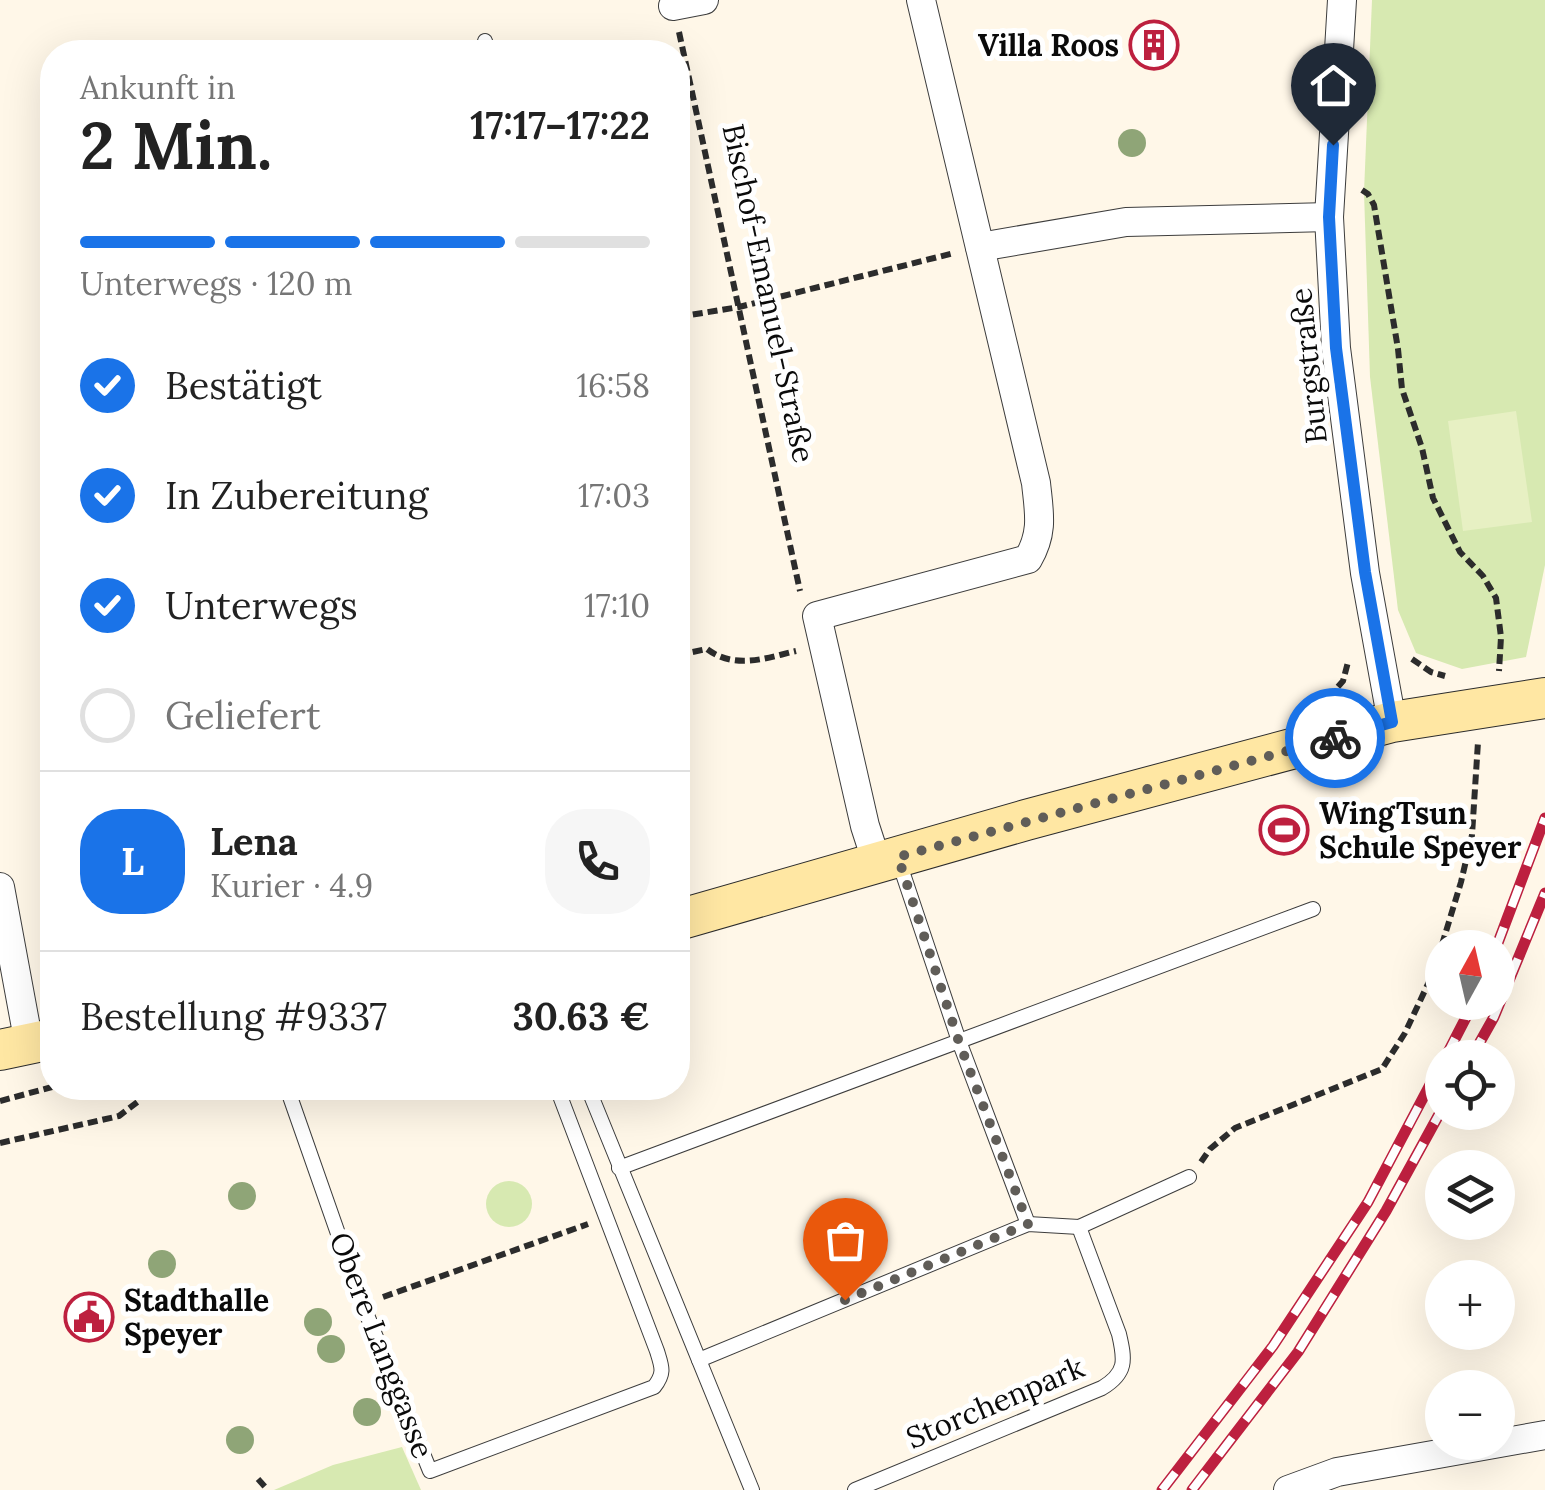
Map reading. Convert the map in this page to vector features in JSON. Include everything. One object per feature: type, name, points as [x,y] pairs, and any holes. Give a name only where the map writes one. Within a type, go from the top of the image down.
[{"type":"main road","points":[[690,913],[1392,722],[1508,710]]},
{"type":"street","points":[[673,6],[704,0]]},
{"type":"street","points":[[887,860],[865,826],[817,616],[1028,559],[1036,544],[1040,521],[1036,482],[921,0]]},
{"type":"street","name":"Burgstraße","points":[[1342,0],[1329,217],[1338,367],[1365,572],[1392,722]]},
{"type":"street","points":[[980,247],[1126,222],[1329,217]]},
{"type":"street","points":[[0,887],[27,1045]]},
{"type":"street","points":[[1288,1490],[1336,1472],[1545,1435]]},
{"type":"lane","points":[[887,860],[1028,1224]]},
{"type":"lane","points":[[620,1168],[1314,909]]},
{"type":"lane","name":"Obere Langgasse","points":[[291,1100],[363,1305],[430,1470],[654,1387],[662,1377],[657,1351],[562,1100]]},
{"type":"lane","points":[[593,1100],[752,1490]]},
{"type":"lane","points":[[699,1360],[1028,1224],[1078,1227],[1189,1177]]},
{"type":"lane","name":"Storchenpark","points":[[856,1490],[1114,1380],[1122,1369],[1123,1352],[1078,1227]]},
{"type":"path","name":"Bischof-Emanuel-Straße","points":[[673,6],[680,40]]},
{"type":"path","name":"Bischof-Emanuel-Straße","points":[[690,85],[805,612],[817,616]]},
{"type":"path","points":[[1189,1177],[1210,1149],[1235,1128],[1382,1069],[1405,1033],[1434,971],[1508,710],[1496,598],[1460,552],[1433,498],[1422,448],[1402,389],[1374,205],[1368,194],[1353,183]]},
{"type":"path","points":[[690,316],[980,247]]},
{"type":"path","points":[[690,652],[708,648],[736,662],[822,645]]},
{"type":"path","points":[[0,1100],[40,1091]]},
{"type":"path","points":[[0,1143],[119,1116],[140,1100]]},
{"type":"path","points":[[363,1305],[606,1218]]},
{"type":"path","points":[[258,1479],[268,1490]]},
{"type":"green space","points":[[1372,0],[1545,0],[1545,565],[1526,657],[1462,669],[1416,653],[1398,610],[1370,377],[1364,192]]},
{"type":"green space","points":[[1516,411],[1532,522],[1463,531],[1448,421]]},
{"type":"green space","points":[[509,1181],[525,1188],[532,1204],[525,1220],[509,1227],[493,1220],[486,1204],[493,1188]]},
{"type":"green space","points":[[402,1447],[421,1490],[274,1490],[333,1465]]},
{"type":"railway","points":[[1503,930],[1545,818]]},
{"type":"railway","points":[[1481,1040],[1545,893]]},
{"type":"railway","points":[[1454,1040],[1465,1020]]},
{"type":"railway","points":[[1162,1490],[1273,1346],[1368,1202],[1425,1094]]},
{"type":"railway","points":[[1192,1490],[1298,1352],[1386,1211],[1430,1130]]},
{"type":"way so far","points":[[845,1300],[1028,1224],[959,1042],[898,857],[1335,738]]},
{"type":"place","name":"Villa Roos","points":[[1154,45]]},
{"type":"place","name":"WingTsun Schule Speyer","points":[[1284,830]]},
{"type":"place","name":"Stadthalle Speyer","points":[[89,1317]]},
{"type":"route","points":[[1333,145],[1329,217],[1336,348],[1365,572],[1392,722],[1335,738]]}]
